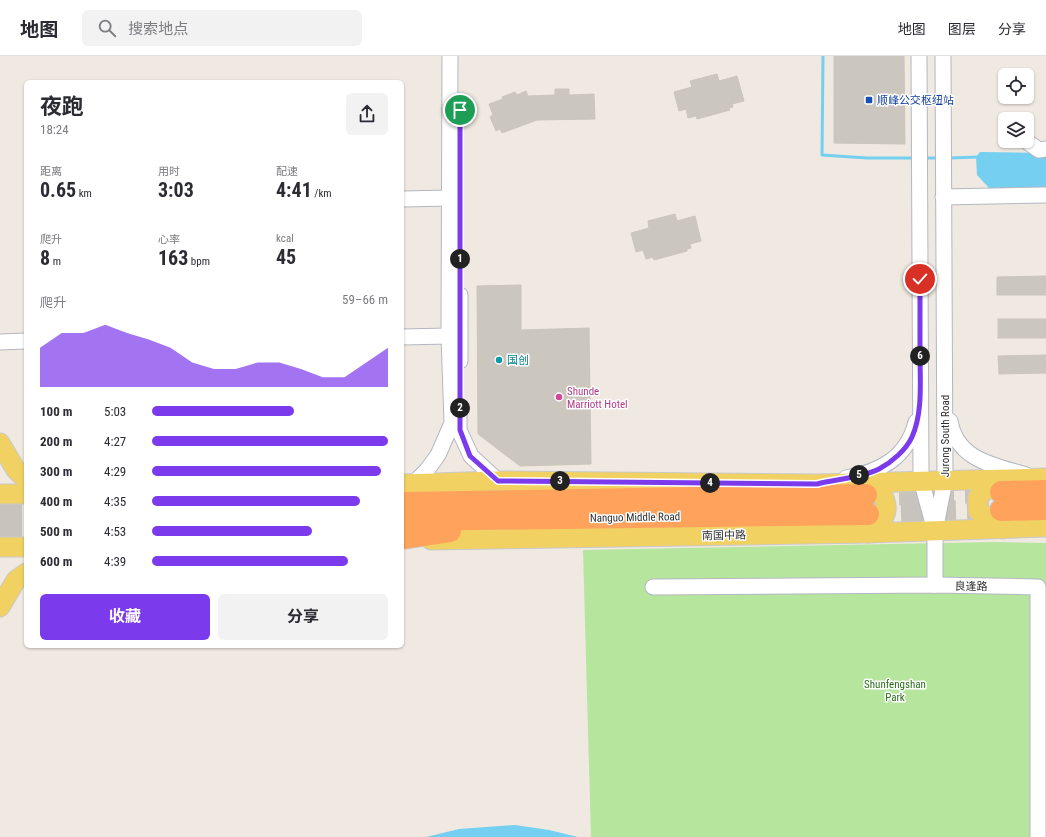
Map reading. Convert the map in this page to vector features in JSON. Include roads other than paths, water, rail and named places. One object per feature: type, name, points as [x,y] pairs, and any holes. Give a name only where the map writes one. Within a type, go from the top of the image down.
[{"type":"highway","points":[[1004,502],[1043,482]]},
{"type":"highway","points":[[1004,502],[1046,509]]},
{"type":"highway","name":"Nanguo Middle Road","points":[[404,503],[863,506]]},
{"type":"highway","name":"Nanguo Middle Road","points":[[404,520],[529,518],[863,506]]},
{"type":"highway","points":[[404,540],[529,518]]},
{"type":"main road","points":[[0,443],[16,470],[24,477]]},
{"type":"main road","name":"南国中路","points":[[404,540],[863,506],[920,480],[945,480],[1004,502],[1046,527]]},
{"type":"main road","name":"南国中路","points":[[408,484],[498,481],[817,484],[863,506],[935,530],[1004,502]]},
{"type":"main road","points":[[0,494],[24,494]]},
{"type":"main road","points":[[0,547],[24,547]]},
{"type":"main road","points":[[0,607],[16,580],[24,574]]},
{"type":"street","points":[[408,484],[427,470],[438,455],[452,423],[449,336],[450,56]]},
{"type":"street","points":[[460,56],[460,430],[470,456],[498,481]]},
{"type":"street","points":[[919,56],[920,480],[935,530],[935,585]]},
{"type":"street","name":"Jurong South Road","points":[[935,530],[945,480],[943,56]]},
{"type":"street","points":[[1034,146],[1040,150],[1046,149]]},
{"type":"street","points":[[943,197],[1046,195]]},
{"type":"street","points":[[404,199],[450,198]]},
{"type":"street","points":[[404,337],[449,336]]},
{"type":"street","points":[[0,342],[24,342]]},
{"type":"street","points":[[817,484],[872,472],[894,459],[907,444],[914,432],[920,393]]},
{"type":"street","points":[[945,395],[955,439],[962,448],[984,462],[1043,482]]},
{"type":"street","name":"良逢路","points":[[653,587],[935,585],[1042,587],[1038,837]]},
{"type":"water","points":[[980,152],[1046,153],[1046,193],[1008,192],[989,188],[977,175],[976,157]]},
{"type":"water","points":[[515,825],[549,830],[578,837],[426,837],[459,829]]},
{"type":"waterway","points":[[823,56],[822,155],[867,158],[915,158]]},
{"type":"waterway","points":[[949,158],[979,157]]},
{"type":"waterway","points":[[925,158],[939,158]]},
{"type":"tunnel","points":[[866,495],[1000,492]]},
{"type":"tunnel","points":[[0,510],[24,510]]},
{"type":"tunnel","points":[[868,514],[999,510]]},
{"type":"tunnel","points":[[0,526],[24,526]]},
{"type":"place","name":"顺峰公交枢纽站","points":[[869,100]]},
{"type":"place","name":"国创","points":[[499,360]]},
{"type":"place","name":"Shunde Marriott Hotel","points":[[559,397]]},
{"type":"park label","name":"Shunfengshan Park","points":[[895,690]]}]
